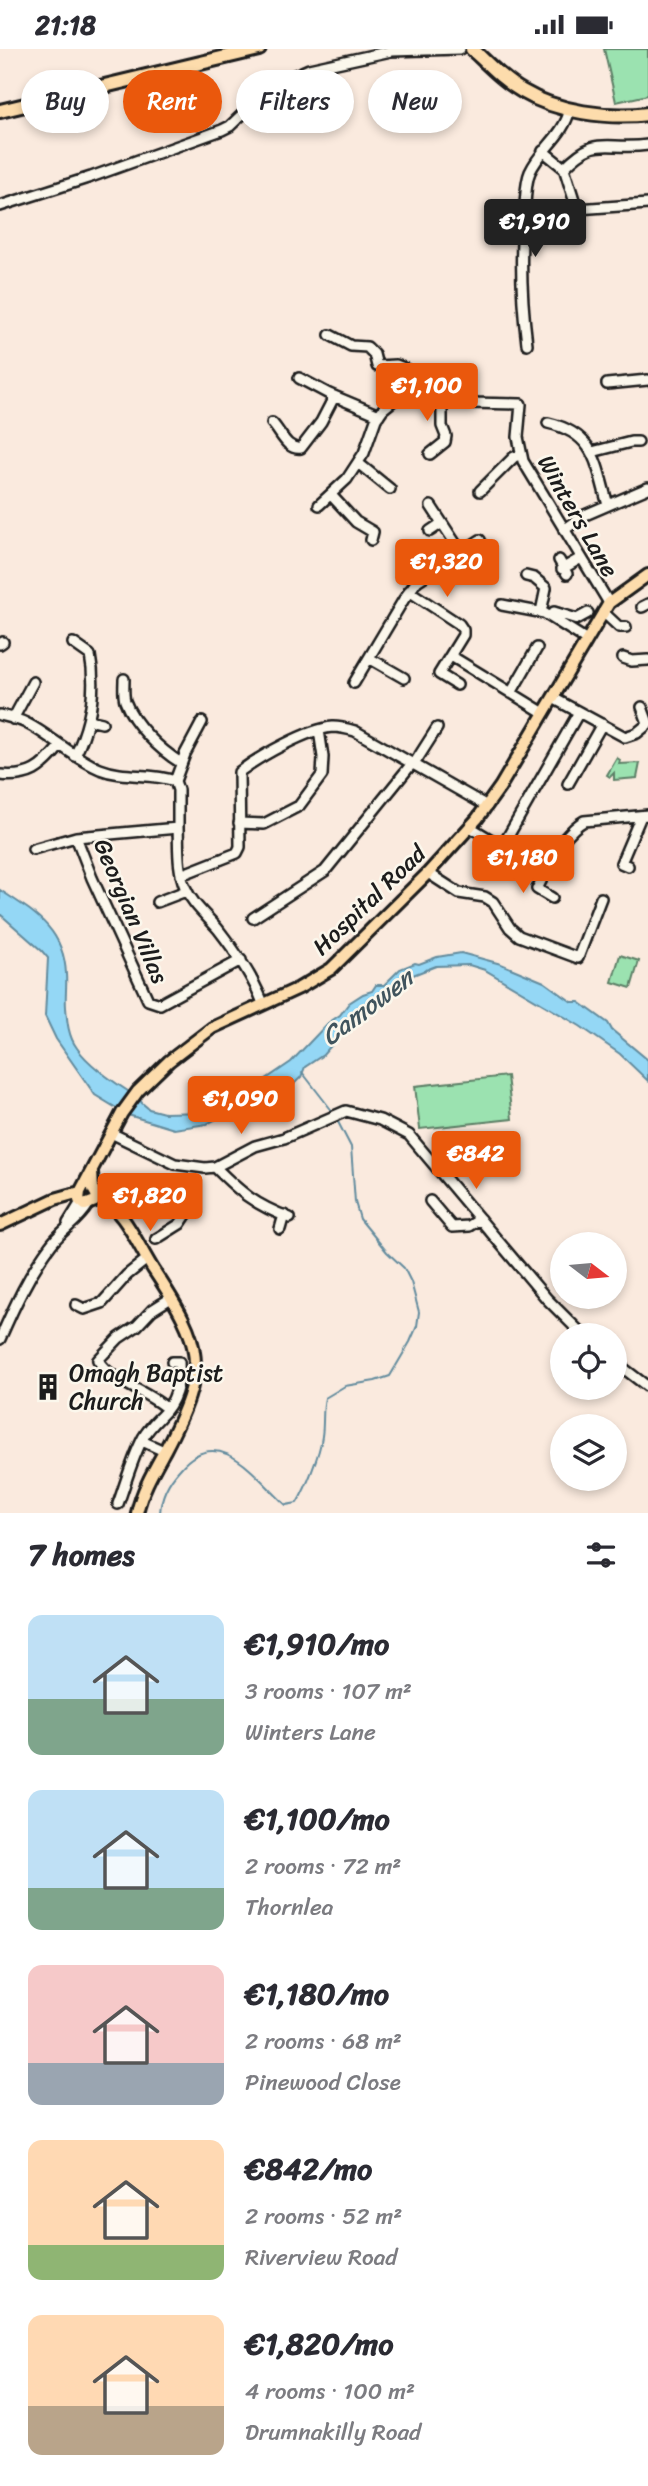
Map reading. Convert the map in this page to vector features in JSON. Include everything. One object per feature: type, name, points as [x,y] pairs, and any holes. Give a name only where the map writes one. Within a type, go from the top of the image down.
[{"type":"highway","points":[[0,111],[259,49]]},
{"type":"highway","points":[[472,49],[498,74],[523,92],[570,109],[601,114],[648,114]]},
{"type":"main road","name":"Hospital Road","points":[[86,1197],[92,1172],[122,1113],[135,1094],[169,1061],[212,1028],[299,988],[331,969],[428,873],[470,827],[487,806],[606,608],[648,575]]},
{"type":"main road","points":[[0,1225],[47,1204],[86,1197],[112,1205],[121,1214],[190,1333],[196,1362],[193,1383],[187,1403],[143,1492],[137,1513]]},
{"type":"street","points":[[0,206],[222,130],[230,126],[273,85],[309,69],[391,51],[460,49]]},
{"type":"street","points":[[527,344],[521,295],[520,243],[528,174],[543,151],[563,130],[570,109]]},
{"type":"street","points":[[564,168],[578,154],[598,144],[626,148],[648,145]]},
{"type":"street","points":[[543,151],[564,168],[577,209]]},
{"type":"street","points":[[543,218],[577,209],[648,204]]},
{"type":"street","points":[[330,334],[351,346],[367,347],[374,354],[377,366],[396,365],[406,369],[412,380],[414,397]]},
{"type":"street","points":[[299,378],[334,397],[379,415]]},
{"type":"street","points":[[607,384],[648,380]]},
{"type":"street","points":[[272,423],[293,448],[301,448],[321,422],[334,397]]},
{"type":"street","points":[[319,505],[347,479],[364,453],[379,415],[394,400],[414,397],[442,400],[445,442],[430,454]]},
{"type":"street","name":"Winters Lane","points":[[442,400],[521,404],[518,437],[521,455],[581,558],[606,608]]},
{"type":"street","points":[[548,423],[584,440],[592,452],[608,505]]},
{"type":"street","points":[[592,452],[638,442]]},
{"type":"street","points":[[480,491],[513,457],[521,455]]},
{"type":"street","points":[[358,463],[390,489]]},
{"type":"street","points":[[564,530],[585,516],[648,488]]},
{"type":"street","points":[[331,495],[356,522],[373,532],[372,540]]},
{"type":"street","points":[[431,506],[461,552]]},
{"type":"street","points":[[430,531],[442,523]]},
{"type":"street","points":[[354,683],[417,581],[480,540]]},
{"type":"street","points":[[563,567],[581,558]]},
{"type":"street","points":[[526,576],[534,577],[546,588],[541,612]]},
{"type":"street","points":[[409,591],[459,624],[463,630],[463,635],[439,674],[457,685]]},
{"type":"street","points":[[502,605],[541,612],[587,640]]},
{"type":"street","points":[[606,608],[619,627],[626,627]]},
{"type":"street","points":[[554,612],[577,619],[588,614]]},
{"type":"street","points":[[566,628],[569,618]]},
{"type":"street","points":[[73,643],[85,650],[91,660],[93,694],[89,720],[75,756]]},
{"type":"street","points":[[510,693],[537,648]]},
{"type":"street","points":[[451,656],[544,713]]},
{"type":"street","points":[[369,657],[404,678]]},
{"type":"street","points":[[623,658],[632,661],[648,660]]},
{"type":"street","points":[[124,679],[124,698],[129,709],[143,729],[181,763]]},
{"type":"street","points":[[13,719],[33,682]]},
{"type":"street","points":[[552,698],[625,737],[637,733],[648,723],[642,707]]},
{"type":"street","points":[[502,847],[579,712]]},
{"type":"street","points":[[0,715],[25,722],[75,756],[108,772],[157,775],[175,781]]},
{"type":"street","points":[[89,720],[102,723]]},
{"type":"street","points":[[202,722],[175,781],[178,790],[181,875],[186,891],[195,905],[242,960],[263,1003]]},
{"type":"street","points":[[568,784],[601,724]]},
{"type":"street","points":[[181,875],[237,853],[240,847],[239,772],[306,734],[319,730],[336,727],[355,731],[487,806]]},
{"type":"street","points":[[253,918],[325,871],[413,764],[437,728]]},
{"type":"street","points":[[239,823],[264,824],[299,806],[322,775],[323,757],[319,730]]},
{"type":"street","points":[[0,775],[16,777],[32,773],[60,745]]},
{"type":"street","points":[[535,862],[547,856],[575,825],[584,821],[645,816]]},
{"type":"street","points":[[628,866],[621,863],[645,816]]},
{"type":"street","points":[[470,827],[502,847],[535,862],[544,875],[537,889],[552,898]]},
{"type":"street","name":"Georgian Villas","points":[[178,828],[76,837],[148,1000],[160,1005],[242,960]]},
{"type":"street","points":[[33,849],[76,837]]},
{"type":"street","points":[[428,873],[459,893],[485,897],[493,902],[510,928],[519,936],[578,958],[601,898]]},
{"type":"street","points":[[157,902],[186,891]]},
{"type":"street","points":[[111,1133],[175,1164],[205,1168],[215,1167],[255,1146],[284,1138],[346,1111],[394,1125],[409,1135],[570,1323]]},
{"type":"street","points":[[215,1167],[247,1198],[287,1217],[280,1229]]},
{"type":"street","points":[[121,1214],[152,1195],[161,1194],[187,1203],[188,1212],[180,1224],[156,1239]]},
{"type":"street","points":[[0,1339],[33,1271],[51,1244],[76,1221],[86,1197]]},
{"type":"street","points":[[430,1201],[452,1227],[469,1226],[480,1219]]},
{"type":"street","points":[[76,1305],[84,1309],[98,1305],[147,1259]]},
{"type":"street","points":[[167,1409],[157,1400],[117,1378],[98,1360],[119,1338],[171,1298]]},
{"type":"street","points":[[118,1504],[149,1426],[167,1409],[178,1387],[179,1362],[172,1362]]},
{"type":"street","points":[[627,1371],[648,1387]]},
{"type":"street","points":[[142,1441],[164,1451]]},
{"type":"green space","points":[[604,49],[648,49],[648,95],[616,102]]},
{"type":"green space","points":[[617,758],[620,760],[619,764],[640,763],[637,778],[614,780],[614,773],[610,777],[607,775]]},
{"type":"green space","points":[[620,955],[639,961],[631,988],[612,982]]},
{"type":"green space","points":[[507,1076],[512,1119],[420,1129],[415,1086]]},
{"type":"water","name":"Camowen","points":[[0,890],[36,915],[60,945],[66,974],[68,1023],[77,1048],[97,1069],[139,1098],[149,1109],[164,1113],[205,1112],[219,1101],[263,1081],[291,1062],[349,1003],[372,991],[376,985],[384,985],[400,969],[437,957],[461,953],[501,964],[544,982],[572,1002],[579,1002],[608,1023],[612,1030],[648,1060],[648,1081],[620,1054],[580,1026],[485,970],[469,965],[436,966],[413,975],[355,1018],[323,1055],[305,1067],[294,1084],[271,1098],[246,1103],[207,1124],[174,1129],[128,1115],[95,1095],[56,1039],[45,1016],[48,958],[0,914]]},
{"type":"waterway","points":[[302,1072],[333,1112]]},
{"type":"waterway","points":[[160,1513],[164,1495],[176,1474],[195,1456],[209,1451],[223,1453],[237,1460],[286,1505],[297,1503],[319,1452],[325,1398],[345,1386],[390,1376],[410,1342],[417,1326],[419,1312],[411,1282],[404,1268],[360,1219],[355,1202],[351,1147],[337,1120]]},
{"type":"place","name":"Omagh Baptist Church","points":[[48,1387]]}]
